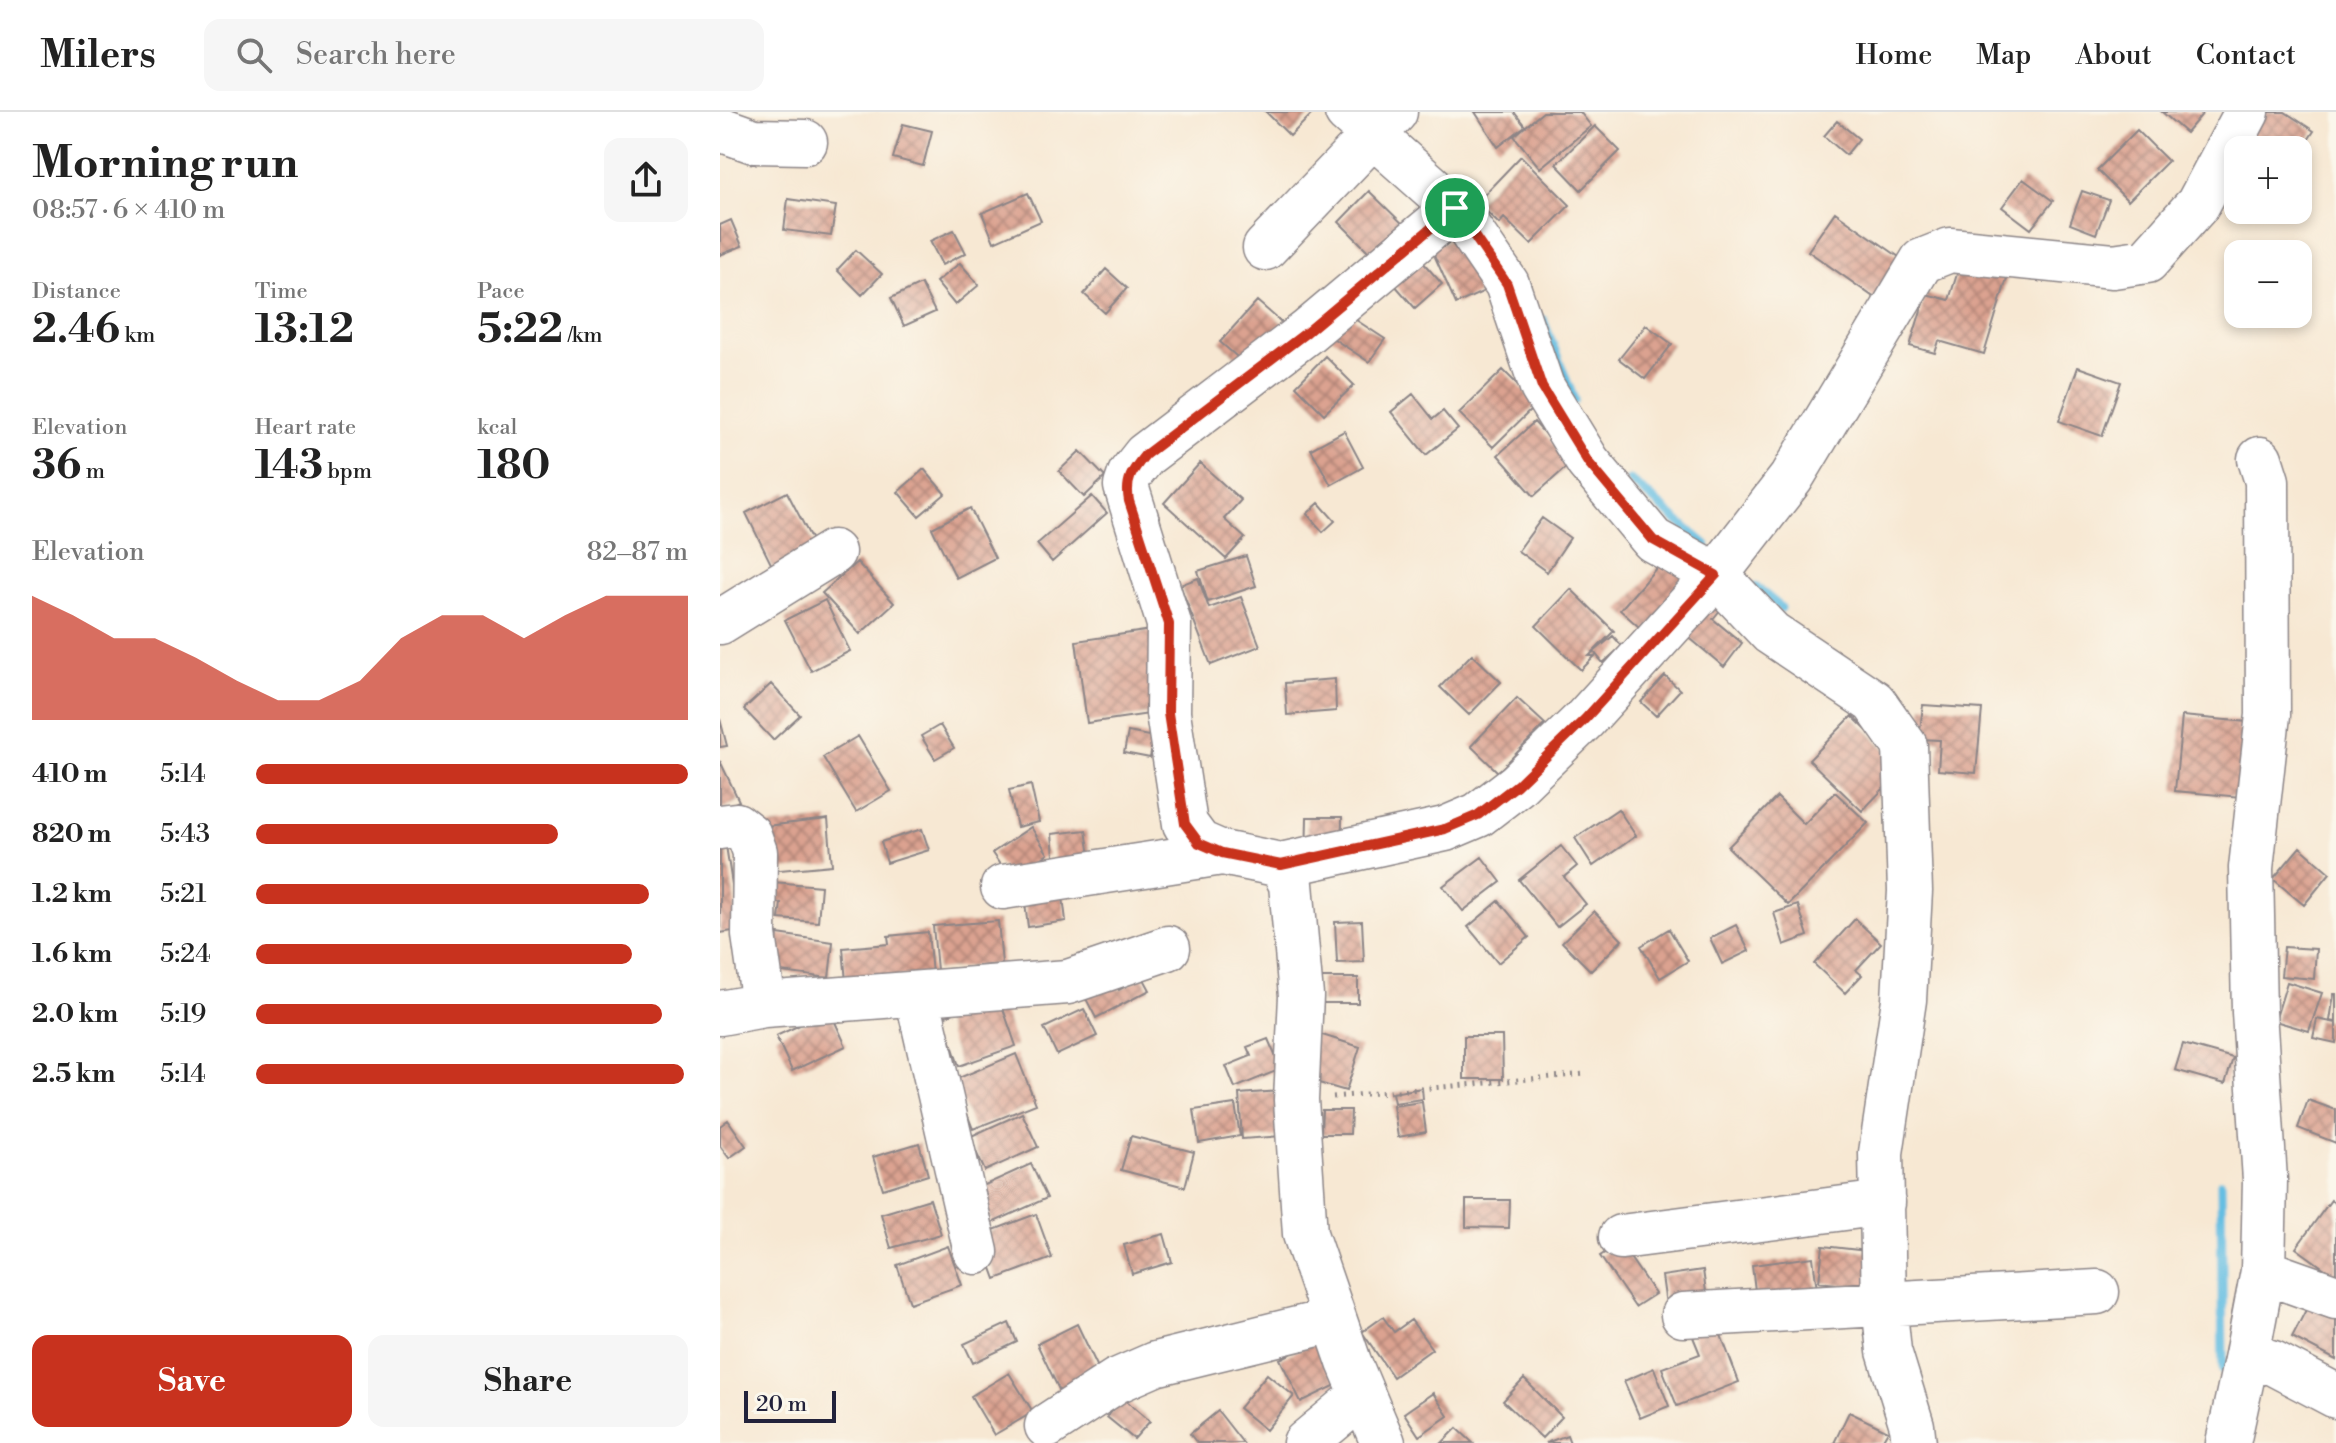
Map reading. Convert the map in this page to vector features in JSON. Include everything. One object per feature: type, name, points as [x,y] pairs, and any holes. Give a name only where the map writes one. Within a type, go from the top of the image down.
[{"type":"street","points":[[1455,208],[1307,332],[1145,455],[1130,474],[1126,486],[1129,501],[1169,624],[1168,713],[1185,824],[1199,843],[1222,853],[1281,865],[1445,829],[1478,815],[1517,785],[1585,719],[1716,575],[1792,477],[1922,261],[1950,250],[2113,266],[2147,261],[2198,204],[2247,112]]},
{"type":"street","points":[[1265,248],[1371,120],[1455,208],[1507,284],[1542,387],[1588,462],[1653,540],[1716,575],[1771,633],[1874,702],[1905,746],[1910,891],[1904,1000],[1881,1153],[1884,1303],[1889,1351],[1912,1426],[1914,1443]]},
{"type":"street","points":[[720,129],[754,141],[805,142]]},
{"type":"street","points":[[2228,1443],[2263,1271],[2265,1180],[2254,1012],[2251,868],[2268,715],[2267,481],[2260,459]]},
{"type":"street","points":[[720,622],[833,552]]},
{"type":"street","points":[[720,827],[736,825],[749,835],[755,852],[754,935],[764,1005]]},
{"type":"street","points":[[1003,887],[1222,853]]},
{"type":"street","points":[[1281,865],[1291,884],[1301,996],[1296,1100],[1305,1234],[1334,1320],[1383,1443]]},
{"type":"street","points":[[720,1013],[764,1005],[1068,982],[1168,948]]},
{"type":"street","points":[[917,995],[976,1252]]},
{"type":"street","points":[[1621,1237],[1883,1203]]},
{"type":"street","points":[[2263,1271],[2336,1297]]},
{"type":"street","points":[[1683,1315],[2097,1292]]},
{"type":"street","points":[[1047,1426],[1116,1381],[1155,1364],[1334,1320]]},
{"type":"street","points":[[2247,1355],[2273,1363],[2336,1396]]},
{"type":"street","points":[[1305,1443],[1363,1395]]},
{"type":"path","points":[[1296,1100],[1585,1074]]},
{"type":"building","points":[[1266,112],[1314,112],[1290,136]]},
{"type":"building","points":[[1475,112],[1514,112],[1525,126],[1498,147]]},
{"type":"building","points":[[1543,112],[1580,112],[1591,126],[1540,168],[1514,136]]},
{"type":"building","points":[[2162,112],[2204,112],[2186,133]]},
{"type":"building","points":[[2267,112],[2285,112],[2314,131],[2311,136],[2250,136]]},
{"type":"building","points":[[1837,121],[1859,139],[1846,155],[1824,136]]},
{"type":"building","points":[[903,124],[932,131],[923,166],[893,158]]},
{"type":"building","points":[[1595,126],[1620,151],[1581,190],[1556,164]]},
{"type":"building","points":[[2137,130],[2168,161],[2128,201],[2097,170]]},
{"type":"building","points":[[1521,156],[1570,205],[1531,244],[1504,218],[1499,224],[1477,202]]},
{"type":"building","points":[[2023,179],[2053,201],[2031,229],[2002,207]]},
{"type":"building","points":[[1369,191],[1409,230],[1378,261],[1339,222]]},
{"type":"building","points":[[2082,191],[2109,200],[2096,234],[2070,224]]},
{"type":"building","points":[[1028,193],[1041,221],[994,242],[982,213]]},
{"type":"building","points":[[788,199],[836,206],[831,236],[784,230]]},
{"type":"building","points":[[1835,212],[1909,264],[1882,303],[1808,251]]},
{"type":"building","points":[[731,220],[742,246],[720,255],[720,225]]},
{"type":"building","points":[[954,230],[966,253],[942,265],[930,241]]},
{"type":"building","points":[[1461,234],[1487,290],[1456,304],[1431,248]]},
{"type":"building","points":[[856,250],[882,274],[862,295],[837,270]]},
{"type":"building","points":[[1421,260],[1442,284],[1415,308],[1394,284]]},
{"type":"building","points":[[1961,261],[2008,275],[1984,354],[1939,341],[1935,353],[1910,346],[1926,294],[1949,300]]},
{"type":"building","points":[[960,263],[979,285],[955,305],[936,282]]},
{"type":"building","points":[[1106,269],[1127,288],[1105,313],[1084,294]]},
{"type":"building","points":[[921,284],[935,312],[904,326],[891,298]]},
{"type":"building","points":[[1257,301],[1287,327],[1251,369],[1220,342]]},
{"type":"building","points":[[1347,314],[1385,339],[1369,362],[1331,337]]},
{"type":"building","points":[[1646,325],[1672,344],[1645,379],[1619,359]]},
{"type":"building","points":[[1325,356],[1354,385],[1324,414],[1296,386]]},
{"type":"building","points":[[2078,367],[2121,382],[2102,436],[2059,421]]},
{"type":"building","points":[[1503,370],[1537,404],[1493,447],[1459,413]]},
{"type":"building","points":[[1413,394],[1433,419],[1443,411],[1458,429],[1426,455],[1391,412]]},
{"type":"building","points":[[1534,422],[1571,463],[1534,496],[1498,455]]},
{"type":"building","points":[[1344,431],[1363,467],[1331,485],[1311,449]]},
{"type":"building","points":[[1080,451],[1105,477],[1084,497],[1059,471]]},
{"type":"building","points":[[1200,463],[1241,500],[1224,519],[1245,538],[1226,559],[1164,503]]},
{"type":"building","points":[[924,469],[945,494],[919,516],[898,492]]},
{"type":"building","points":[[787,492],[817,550],[775,572],[746,513]]},
{"type":"building","points":[[1092,496],[1107,513],[1052,562],[1037,544]]},
{"type":"building","points":[[1319,503],[1335,521],[1323,532],[1307,514]]},
{"type":"building","points":[[970,508],[995,558],[956,578],[932,528]]},
{"type":"building","points":[[1542,518],[1570,538],[1547,572],[1518,551]]},
{"type":"building","points":[[1246,556],[1256,586],[1208,602],[1198,571]]},
{"type":"building","points":[[1664,559],[1692,584],[1648,635],[1620,610]]},
{"type":"building","points":[[857,562],[894,603],[860,634],[822,593]]},
{"type":"building","points":[[1198,578],[1209,608],[1241,597],[1260,646],[1211,665],[1180,585]]},
{"type":"building","points":[[1571,589],[1614,631],[1589,656],[1595,656],[1581,670],[1536,626]]},
{"type":"building","points":[[825,600],[850,651],[811,671],[785,620]]},
{"type":"building","points":[[1728,600],[1713,619],[1742,643],[1724,667],[1679,629]]},
{"type":"building","points":[[1159,629],[1170,711],[1087,723],[1076,641]]},
{"type":"building","points":[[1613,636],[1622,646],[1603,663],[1594,652]]},
{"type":"building","points":[[1472,654],[1501,682],[1469,715],[1440,687]]},
{"type":"building","points":[[1665,676],[1680,690],[1656,716],[1641,702]]},
{"type":"building","points":[[1335,679],[1336,711],[1287,715],[1285,683]]},
{"type":"building","points":[[771,684],[800,715],[773,740],[744,709]]},
{"type":"building","points":[[1517,698],[1545,724],[1498,772],[1471,746]]},
{"type":"building","points":[[1923,705],[1982,709],[1976,773],[1938,770],[1940,740],[1919,739]]},
{"type":"building","points":[[1852,716],[1901,764],[1891,781],[1862,811],[1809,760]]},
{"type":"building","points":[[2182,716],[2248,722],[2241,797],[2175,791]]},
{"type":"building","points":[[720,719],[727,746],[720,747]]},
{"type":"building","points":[[940,725],[954,748],[935,759],[921,736]]},
{"type":"building","points":[[1128,732],[1154,737],[1150,758],[1124,753]]},
{"type":"building","points":[[858,736],[891,791],[856,812],[823,757]]},
{"type":"building","points":[[720,761],[739,801],[720,810]]},
{"type":"building","points":[[1031,785],[1039,822],[1017,827],[1009,790]]},
{"type":"building","points":[[1835,792],[1868,823],[1788,905],[1728,847],[1777,797],[1804,824]]},
{"type":"building","points":[[1618,809],[1636,836],[1593,866],[1575,838]]},
{"type":"building","points":[[1307,817],[1342,817],[1341,862],[1306,861]]},
{"type":"building","points":[[828,819],[832,865],[770,871],[766,826]]},
{"type":"building","points":[[1031,827],[1048,854],[1010,879],[992,853]]},
{"type":"building","points":[[922,829],[929,850],[887,863],[881,842]]},
{"type":"building","points":[[1086,830],[1091,862],[1055,866],[1052,834]]},
{"type":"building","points":[[725,839],[739,930],[720,933],[720,840]]},
{"type":"building","points":[[1561,846],[1577,866],[1564,877],[1586,904],[1557,927],[1519,880]]},
{"type":"building","points":[[2300,847],[2330,873],[2304,905],[2273,879]]},
{"type":"building","points":[[1482,857],[1501,882],[1463,911],[1443,886]]},
{"type":"building","points":[[760,881],[821,886],[818,922],[779,919],[781,903],[759,902]]},
{"type":"building","points":[[1062,889],[1066,921],[1028,927],[1024,894]]},
{"type":"building","points":[[1499,901],[1529,937],[1498,963],[1468,927]]},
{"type":"building","points":[[1798,905],[1808,936],[1784,945],[1774,913]]},
{"type":"building","points":[[1594,911],[1622,940],[1591,971],[1562,942]]},
{"type":"building","points":[[1855,919],[1881,943],[1856,970],[1862,975],[1845,993],[1814,964]]},
{"type":"building","points":[[998,921],[1002,964],[937,970],[933,926]]},
{"type":"building","points":[[1362,921],[1364,962],[1337,963],[1335,922]]},
{"type":"building","points":[[1736,925],[1749,951],[1722,964],[1710,938]]},
{"type":"building","points":[[1669,929],[1688,961],[1660,978],[1641,946]]},
{"type":"building","points":[[928,932],[932,974],[846,982],[843,948],[889,944],[888,936]]},
{"type":"building","points":[[778,934],[833,942],[829,978],[773,971]]},
{"type":"building","points":[[2284,947],[2316,949],[2314,979],[2281,976]]},
{"type":"building","points":[[1112,976],[1119,990],[1143,977],[1150,990],[1096,1018],[1082,991]]},
{"type":"building","points":[[1321,978],[1358,978],[1358,1003],[1321,1003]]},
{"type":"building","points":[[2287,982],[2322,993],[2309,1031],[2275,1021]]},
{"type":"building","points":[[2336,994],[2336,1022],[2330,1021]]},
{"type":"building","points":[[999,997],[1016,1046],[959,1066],[943,1017]]},
{"type":"building","points":[[1084,1009],[1097,1036],[1057,1055],[1044,1028]]},
{"type":"building","points":[[830,1011],[846,1046],[792,1071],[776,1036]]},
{"type":"building","points":[[2317,1019],[2336,1023],[2336,1043],[2313,1038]]},
{"type":"building","points":[[1316,1033],[1360,1047],[1346,1091],[1302,1078]]},
{"type":"building","points":[[1464,1036],[1502,1036],[1503,1079],[1464,1079]]},
{"type":"building","points":[[1268,1039],[1281,1069],[1235,1088],[1226,1066],[1251,1056],[1247,1047]]},
{"type":"building","points":[[2183,1044],[2233,1058],[2225,1084],[2175,1070]]},
{"type":"building","points":[[1016,1054],[1036,1104],[973,1129],[954,1080]]},
{"type":"building","points":[[1422,1088],[1423,1099],[1394,1103],[1392,1093]]},
{"type":"building","points":[[1281,1091],[1283,1136],[1242,1139],[1239,1094]]},
{"type":"building","points":[[2308,1100],[2336,1110],[2336,1143],[2298,1128]]},
{"type":"building","points":[[1422,1102],[1426,1132],[1398,1137],[1393,1106]]},
{"type":"building","points":[[1235,1104],[1240,1136],[1199,1143],[1194,1110]]},
{"type":"building","points":[[1322,1110],[1351,1110],[1350,1134],[1321,1134]]},
{"type":"building","points":[[1022,1113],[1038,1147],[985,1171],[969,1137]]},
{"type":"building","points":[[728,1120],[746,1146],[729,1158],[720,1146],[720,1126]]},
{"type":"building","points":[[1131,1136],[1194,1152],[1185,1187],[1121,1170]]},
{"type":"building","points":[[919,1143],[928,1175],[883,1189],[873,1157]]},
{"type":"building","points":[[1031,1164],[1047,1198],[992,1223],[976,1189]]},
{"type":"building","points":[[930,1199],[941,1234],[891,1248],[881,1214]]},
{"type":"building","points":[[1466,1200],[1510,1200],[1509,1228],[1466,1227]]},
{"type":"building","points":[[2331,1200],[2336,1204],[2336,1277],[2296,1248]]},
{"type":"building","points":[[1036,1214],[1052,1258],[996,1279],[980,1235]]},
{"type":"building","points":[[1164,1234],[1172,1262],[1132,1274],[1124,1245]]},
{"type":"building","points":[[1620,1243],[1655,1294],[1635,1307],[1600,1256]]},
{"type":"building","points":[[948,1246],[962,1285],[910,1303],[897,1265]]},
{"type":"building","points":[[1823,1246],[1876,1252],[1871,1288],[1819,1282]]},
{"type":"building","points":[[1813,1257],[1817,1290],[1756,1299],[1752,1265]]},
{"type":"building","points":[[1703,1270],[1708,1306],[1667,1312],[1662,1276]]},
{"type":"building","points":[[2313,1296],[2336,1308],[2336,1360],[2292,1337]]},
{"type":"building","points":[[1383,1317],[1394,1332],[1411,1320],[1432,1349],[1393,1377],[1362,1332]]},
{"type":"building","points":[[1716,1322],[1739,1382],[1677,1406],[1662,1368],[1700,1354],[1691,1332]]},
{"type":"building","points":[[1009,1323],[1017,1342],[973,1363],[964,1344]]},
{"type":"building","points":[[1077,1324],[1102,1376],[1062,1396],[1037,1344]]},
{"type":"building","points":[[1332,1333],[1353,1377],[1301,1402],[1280,1359]]},
{"type":"building","points":[[1654,1368],[1669,1406],[1640,1418],[1624,1381]]},
{"type":"building","points":[[1009,1373],[1033,1412],[994,1435],[971,1396]]},
{"type":"building","points":[[1267,1374],[1294,1396],[1266,1430],[1239,1408]]},
{"type":"building","points":[[1524,1379],[1562,1417],[1542,1438],[1503,1401]]},
{"type":"building","points":[[1433,1393],[1448,1416],[1419,1436],[1404,1413]]},
{"type":"building","points":[[1123,1398],[1150,1421],[1134,1439],[1107,1417]]},
{"type":"building","points":[[1218,1411],[1243,1443],[1197,1443],[1190,1434]]},
{"type":"building","points":[[1849,1412],[1888,1431],[1881,1443],[1834,1443]]},
{"type":"building","points":[[1457,1428],[1473,1443],[1442,1443]]},
{"type":"building","points":[[1567,1435],[1570,1443],[1546,1443]]},
{"type":"waterway","points":[[1543,320],[1574,400]]},
{"type":"waterway","points":[[1630,480],[1706,545]]},
{"type":"waterway","points":[[1756,587],[1781,608]]},
{"type":"waterway","points":[[2221,1183],[2223,1371]]},
{"type":"route","points":[[1455,208],[1507,284],[1542,387],[1588,462],[1653,540],[1716,575],[1585,719],[1517,785],[1478,815],[1445,829],[1281,865],[1222,853],[1199,843],[1185,824],[1168,713],[1169,624],[1129,501],[1126,486],[1130,474],[1145,455],[1307,332],[1455,208]]}]
